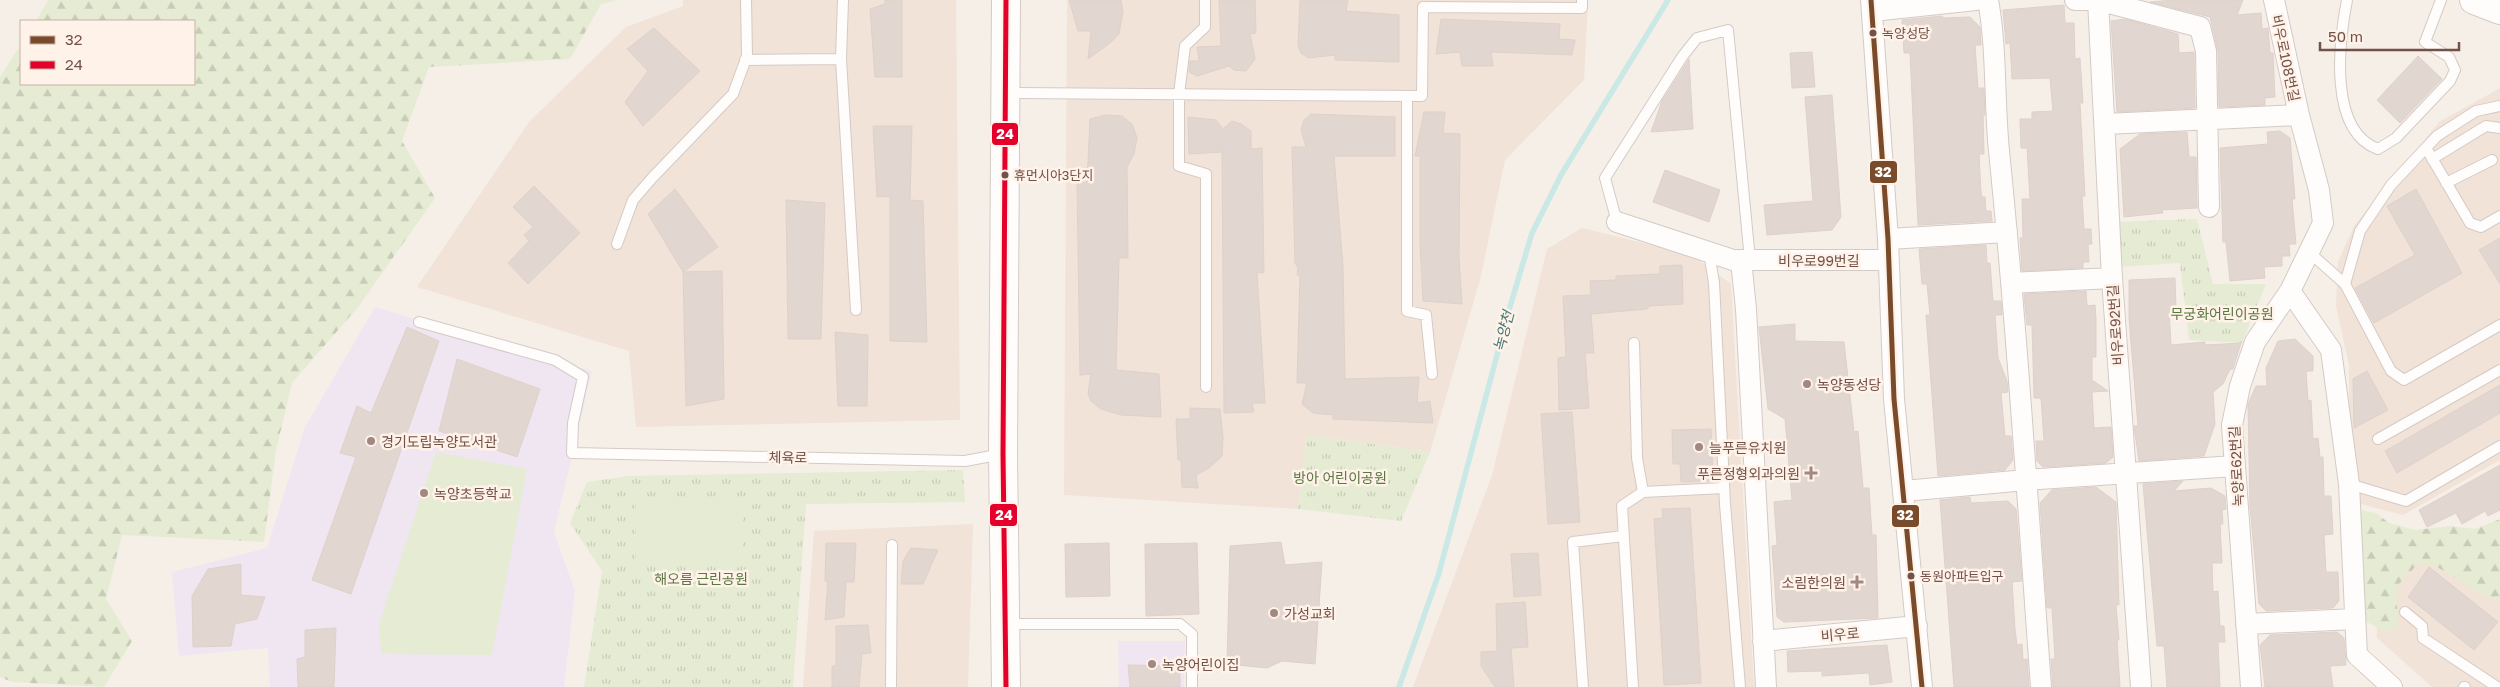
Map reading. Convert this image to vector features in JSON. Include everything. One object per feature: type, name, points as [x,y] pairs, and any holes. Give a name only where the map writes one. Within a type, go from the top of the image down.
[{"type":"street","points":[[1006,0],[1007,93],[1003,454],[1006,687]]},
{"type":"street","points":[[1922,687],[1894,399],[1888,239],[1872,6],[1976,0]]},
{"type":"street","points":[[1988,0],[1991,18],[1996,128],[2007,232],[2041,687]]},
{"type":"street","points":[[2075,0],[2098,0],[2200,27],[2206,51],[2209,207]]},
{"type":"street","points":[[2098,0],[2112,278]]},
{"type":"street","name":"비우로108번길","points":[[2274,0],[2298,115],[2319,190],[2323,224],[2310,253]]},
{"type":"street","points":[[2474,0],[2500,10]]},
{"type":"street","name":"비우로108번길","points":[[2105,124],[2207,121],[2298,115]]},
{"type":"street","name":"비우로99번길","points":[[1617,222],[1733,260],[1888,260]]},
{"type":"street","points":[[1888,239],[2007,232]]},
{"type":"street","name":"녹양로62번길","points":[[2251,687],[2232,425],[2240,386],[2255,342],[2290,291],[2310,253]]},
{"type":"street","points":[[1746,260],[1746,309],[1766,687]]},
{"type":"street","name":"비우로92번길","points":[[2011,283],[2112,278],[2141,687]]},
{"type":"street","points":[[2290,291],[2331,350],[2350,484],[2357,655],[2381,683]]},
{"type":"street","points":[[1904,492],[2026,480],[2235,466]]},
{"type":"street","points":[[2246,624],[2355,619]]},
{"type":"street","name":"비우로","points":[[1763,641],[1917,626]]},
{"type":"lane","points":[[617,244],[633,200],[733,94],[745,60],[746,0]]},
{"type":"lane","points":[[843,0],[841,59],[856,310]]},
{"type":"lane","points":[[1205,0],[1205,27],[1185,46],[1179,94],[1179,166],[1206,174],[1206,386]]},
{"type":"lane","points":[[1007,93],[1422,96],[1423,7],[1582,8],[1582,0]]},
{"type":"lane","points":[[2347,0],[2341,31],[2340,78],[2350,127],[2366,145],[2378,150],[2396,138],[2450,81],[2455,70],[2449,56],[2425,42],[2441,0]]},
{"type":"lane","points":[[1617,222],[1605,178],[1697,38],[1728,30],[1746,260]]},
{"type":"lane","points":[[745,60],[841,59]]},
{"type":"lane","points":[[1407,96],[1407,310],[1426,315],[1432,374]]},
{"type":"lane","points":[[2345,284],[2360,231],[2391,184],[2437,136],[2476,111],[2500,106]]},
{"type":"lane","points":[[2432,159],[2486,126],[2500,128]]},
{"type":"lane","points":[[2426,148],[2470,223],[2481,227],[2500,216]]},
{"type":"lane","points":[[2446,183],[2492,160]]},
{"type":"lane","points":[[1709,252],[1714,283],[1724,488],[1740,687]]},
{"type":"lane","points":[[2310,253],[2345,284],[2391,371],[2404,380],[2500,325]]},
{"type":"lane","name":"체육로","points":[[419,322],[555,360],[582,377],[573,423],[572,453],[964,461],[1003,454]]},
{"type":"lane","points":[[1634,343],[1637,458],[1643,492]]},
{"type":"lane","points":[[2378,439],[2500,370]]},
{"type":"lane","points":[[2350,484],[2406,501],[2500,446]]},
{"type":"lane","points":[[1633,687],[1622,506],[1643,492],[1724,488]]},
{"type":"lane","points":[[1583,687],[1572,542],[1624,536]]},
{"type":"lane","points":[[891,687],[892,545]]},
{"type":"lane","points":[[2405,612],[2422,626],[2423,638],[2496,686]]},
{"type":"lane","points":[[1006,624],[1180,624],[1192,634],[1192,687]]},
{"type":"shaded area","points":[[683,0],[956,0],[960,420],[636,427],[629,351],[417,287],[529,122],[626,27],[683,6]]},
{"type":"shaded area","points":[[1067,0],[1588,0],[1584,80],[1505,160],[1481,276],[1430,452],[1307,435],[1298,509],[1064,495]]},
{"type":"shaded area","points":[[2500,88],[2500,460],[2403,515],[2361,504],[2349,433],[2349,365],[2336,306],[2338,262],[2354,226],[2439,122]]},
{"type":"shaded area","points":[[1582,228],[1692,255],[1731,284],[1754,687],[1413,687],[1492,475],[1547,249]]},
{"type":"shaded area","name":"녹양초등학교","points":[[375,307],[592,371],[554,532],[575,591],[564,687],[270,687],[268,648],[179,656],[172,572],[267,548],[305,427]]},
{"type":"shaded area","points":[[973,524],[968,687],[803,687],[814,531]]},
{"type":"shaded area","points":[[2374,527],[2500,552],[2500,687],[2432,687],[2377,638]]},
{"type":"shaded area","name":"녹양어린이집","points":[[1118,641],[1185,641],[1184,687],[1119,687]]},
{"type":"green space","points":[[48,0],[618,0],[601,4],[570,59],[429,67],[402,141],[435,198],[359,306],[292,383],[276,450],[264,542],[122,535],[106,599],[132,641],[104,687],[12,682],[0,677],[0,77],[20,46],[20,85],[195,85],[195,20],[37,20]]},
{"type":"green space","name":"무궁화어린이공원","points":[[2197,219],[2213,284],[2266,284],[2242,343],[2189,340],[2180,263],[2117,267],[2114,222]]},
{"type":"green space","name":"방아 어린이공원","points":[[1307,435],[1430,452],[1401,521],[1298,509]]},
{"type":"green space","points":[[436,452],[527,469],[492,655],[381,654],[379,624]]},
{"type":"green space","name":"해오름 근린공원","points":[[963,470],[965,502],[806,504],[793,687],[584,687],[602,571],[570,523],[587,482],[629,476]]},
{"type":"green space","points":[[743,498],[743,564],[636,564],[636,499]]},
{"type":"green space","points":[[2362,510],[2376,513],[2389,523],[2415,530],[2450,526],[2475,529],[2500,519],[2500,599],[2485,596],[2434,565],[2418,564],[2397,586],[2397,628],[2386,632],[2365,621],[2357,511]]},
{"type":"building","points":[[885,0],[902,0],[902,77],[875,77],[870,9],[885,4]]},
{"type":"building","points":[[1069,0],[1121,0],[1123,11],[1119,34],[1088,59],[1091,31],[1078,31]]},
{"type":"building","points":[[1219,0],[1255,0],[1256,33],[1250,34],[1255,59],[1246,71],[1234,70],[1229,66],[1197,76],[1189,72],[1190,61],[1199,61],[1197,47],[1221,46]]},
{"type":"building","points":[[1300,0],[1348,0],[1346,11],[1399,15],[1399,62],[1335,60],[1335,55],[1308,58],[1301,53],[1298,45]]},
{"type":"building","points":[[2243,0],[2237,15],[2261,13],[2262,29],[2268,28],[2270,53],[2273,53],[2275,97],[2265,98],[2265,105],[2219,107],[2218,51],[2210,17],[2150,2]]},
{"type":"building","points":[[2064,5],[2065,23],[2074,23],[2075,59],[2080,58],[2083,103],[2080,103],[2085,196],[2082,196],[2084,229],[2091,229],[2092,244],[2088,244],[2089,262],[2083,262],[2083,268],[2022,271],[2020,238],[2023,238],[2022,199],[2030,199],[2027,148],[2021,148],[2020,119],[2032,119],[2032,112],[2053,111],[2050,78],[2012,79],[2010,43],[2006,44],[2003,10]]},
{"type":"building","points":[[1942,16],[1944,18],[1970,17],[1980,27],[1981,45],[1975,45],[1978,88],[1984,88],[1984,154],[1979,154],[1981,193],[1982,197],[1985,197],[1986,211],[1991,211],[1992,221],[1918,225],[1910,53],[1904,53],[1902,20]]},
{"type":"building","points":[[1441,19],[1560,24],[1559,39],[1575,40],[1572,55],[1491,52],[1493,66],[1462,66],[1460,52],[1436,54]]},
{"type":"building","points":[[2125,19],[2178,34],[2179,53],[2194,52],[2195,108],[2117,112],[2111,21]]},
{"type":"building","points":[[654,28],[700,71],[643,126],[625,102],[648,71],[627,49]]},
{"type":"building","points":[[1812,52],[1815,87],[1792,88],[1790,53]]},
{"type":"building","points":[[2418,56],[2442,79],[2400,123],[2377,100]]},
{"type":"building","points":[[1689,59],[1693,129],[1651,132],[1662,101]]},
{"type":"building","points":[[1832,95],[1841,217],[1832,230],[1767,235],[1764,205],[1813,201],[1805,97]]},
{"type":"building","points":[[1424,112],[1445,112],[1443,133],[1460,134],[1459,258],[1462,304],[1423,301],[1420,244],[1420,156],[1415,156]]},
{"type":"building","points":[[1311,114],[1395,117],[1395,156],[1334,156],[1343,266],[1345,379],[1419,377],[1417,403],[1430,401],[1433,423],[1333,419],[1333,415],[1313,413],[1302,404],[1307,383],[1297,383],[1300,275],[1297,275],[1298,268],[1295,263],[1292,147],[1306,147],[1301,130],[1304,120]]},
{"type":"building","points":[[1106,115],[1122,116],[1132,124],[1137,138],[1134,154],[1127,167],[1128,258],[1119,258],[1116,370],[1159,374],[1161,417],[1121,415],[1101,409],[1091,401],[1088,393],[1091,374],[1080,375],[1077,183],[1087,182],[1090,119]]},
{"type":"building","points":[[1188,117],[1216,120],[1223,129],[1232,121],[1241,124],[1251,131],[1251,149],[1262,148],[1264,273],[1257,272],[1265,403],[1252,403],[1254,412],[1224,413],[1222,152],[1189,154]]},
{"type":"building","points":[[873,126],[912,126],[910,200],[923,201],[927,342],[890,341],[890,196],[877,197]]},
{"type":"building","points":[[2280,131],[2290,138],[2295,199],[2292,199],[2296,244],[2289,244],[2290,256],[2282,256],[2282,266],[2264,267],[2265,278],[2230,281],[2226,242],[2223,242],[2220,148],[2268,144],[2267,132]]},
{"type":"building","points":[[2187,132],[2189,157],[2196,157],[2197,208],[2162,210],[2163,213],[2124,217],[2120,149],[2140,134]]},
{"type":"building","points":[[1665,170],[1720,190],[1709,222],[1653,202]]},
{"type":"building","points":[[534,186],[580,233],[528,284],[508,263],[529,241],[524,235],[533,227],[513,207]]},
{"type":"building","points":[[675,189],[718,247],[683,272],[648,214]]},
{"type":"building","points":[[2416,189],[2462,273],[2374,323],[2355,288],[2415,255],[2387,206]]},
{"type":"building","points":[[786,200],[825,203],[821,339],[788,339]]},
{"type":"building","points":[[2500,238],[2500,284],[2479,250]]},
{"type":"building","points":[[1986,245],[1987,263],[1990,263],[1993,301],[2001,301],[2002,315],[1995,315],[1998,358],[2007,381],[2008,392],[2001,393],[2005,436],[2011,436],[2013,460],[2005,470],[1938,476],[1926,315],[1930,315],[1927,284],[1922,284],[1919,249]]},
{"type":"building","points":[[1682,265],[1683,304],[1650,306],[1647,309],[1591,314],[1594,353],[1585,353],[1589,408],[1559,410],[1558,358],[1566,357],[1563,296],[1591,295],[1590,281],[1616,280],[1616,276],[1660,274],[1660,266]]},
{"type":"building","points":[[722,271],[724,399],[686,406],[683,272]]},
{"type":"building","points":[[2175,278],[2176,309],[2169,310],[2171,345],[2205,342],[2205,345],[2241,343],[2233,369],[2230,369],[2223,384],[2213,392],[2215,424],[2204,456],[2139,461],[2134,426],[2138,426],[2129,318],[2129,280]]},
{"type":"building","points":[[2086,291],[2087,306],[2095,305],[2096,319],[2096,357],[2092,357],[2092,380],[2108,391],[2092,392],[2094,428],[2111,427],[2113,457],[2106,463],[2043,467],[2037,461],[2036,441],[2044,441],[2041,398],[2034,398],[2032,325],[2027,325],[2024,294]]},
{"type":"building","points":[[1795,324],[1795,341],[1844,342],[1854,432],[1858,431],[1863,488],[1869,488],[1872,535],[1876,535],[1878,618],[1784,622],[1777,617],[1772,546],[1777,545],[1774,502],[1792,500],[1785,419],[1768,409],[1759,327]]},
{"type":"building","points":[[407,327],[439,341],[351,594],[312,580],[356,457],[340,453],[357,406],[371,413]]},
{"type":"building","points":[[835,332],[868,335],[867,406],[838,406]]},
{"type":"building","points":[[2295,339],[2313,356],[2313,371],[2306,371],[2308,401],[2311,400],[2313,439],[2318,438],[2320,457],[2323,457],[2324,496],[2331,496],[2333,534],[2324,535],[2326,572],[2338,572],[2339,601],[2333,608],[2266,611],[2259,604],[2250,507],[2248,404],[2256,386],[2267,386],[2266,368],[2278,341]]},
{"type":"building","points":[[457,359],[540,389],[517,457],[439,431]]},
{"type":"building","points":[[2367,371],[2388,410],[2354,428],[2353,379]]},
{"type":"building","points":[[2500,385],[2500,413],[2397,473],[2385,451]]},
{"type":"building","points":[[1190,408],[1220,409],[1223,438],[1222,456],[1209,468],[1196,475],[1198,488],[1182,487],[1181,460],[1178,460],[1176,419],[1190,419]]},
{"type":"building","points":[[1572,412],[1580,522],[1548,524],[1541,414]]},
{"type":"building","points":[[1711,429],[1713,481],[1681,482],[1680,464],[1673,464],[1672,430]]},
{"type":"building","points":[[2500,465],[2500,510],[2488,516],[2485,511],[2462,524],[2456,513],[2427,527],[2419,510]]},
{"type":"building","points":[[2183,481],[2174,491],[2211,488],[2225,496],[2226,509],[2222,510],[2223,524],[2220,524],[2222,563],[2212,563],[2213,592],[2218,591],[2220,626],[2224,626],[2225,642],[2218,642],[2220,687],[2167,687],[2164,646],[2157,646],[2143,484]]},
{"type":"building","points":[[2096,487],[2116,502],[2119,605],[2116,605],[2120,687],[2053,687],[2051,659],[2055,659],[2052,608],[2047,608],[2040,503],[2052,490]]},
{"type":"building","points":[[1970,497],[1971,503],[2008,501],[2016,509],[2022,581],[2012,582],[2015,629],[2017,645],[2022,644],[2023,660],[2027,659],[2029,687],[1954,687],[1940,500]]},
{"type":"building","points":[[1690,508],[1701,683],[1664,685],[1654,519],[1663,518],[1662,509]]},
{"type":"building","name":"가성교회","points":[[1281,542],[1285,565],[1322,562],[1315,664],[1282,661],[1267,668],[1227,664],[1230,546]]},
{"type":"building","points":[[826,543],[856,543],[854,582],[846,582],[844,617],[825,620],[828,582],[825,581]]},
{"type":"building","points":[[1109,543],[1110,596],[1066,597],[1065,544]]},
{"type":"building","points":[[1197,543],[1199,614],[1146,616],[1145,544]]},
{"type":"building","points":[[911,548],[938,550],[923,584],[901,584],[903,561]]},
{"type":"building","points":[[1538,553],[1541,595],[1514,597],[1511,554]]},
{"type":"building","points":[[241,564],[241,595],[265,597],[257,619],[235,624],[231,646],[193,647],[192,596],[208,569]]},
{"type":"building","points":[[2429,567],[2498,622],[2474,650],[2408,597]]},
{"type":"building","points":[[1525,602],[1528,647],[1511,648],[1514,687],[1495,687],[1481,666],[1481,652],[1497,651],[1496,604]]},
{"type":"building","points":[[868,625],[871,653],[862,654],[859,687],[832,687],[832,666],[836,666],[836,626]]},
{"type":"building","points":[[336,628],[334,687],[298,687],[297,659],[305,657],[305,630]]},
{"type":"building","points":[[2337,632],[2344,638],[2346,665],[2330,666],[2333,687],[2265,687],[2260,645],[2270,635]]},
{"type":"building","points":[[1887,645],[1892,682],[1870,685],[1869,673],[1822,676],[1822,671],[1788,672],[1787,651]]},
{"type":"building","points":[[1128,665],[1180,666],[1180,687],[1130,687]]},
{"type":"waterway","name":"녹양천","points":[[1399,687],[1439,573],[1509,310],[1532,233],[1561,175],[1668,0]]},
{"type":"transit line","name":"24","points":[[1006,0],[1003,454],[1006,687]]},
{"type":"transit line","name":"32","points":[[1871,0],[1888,239],[1894,399],[1922,687]]},
{"type":"place","name":"녹양성당","points":[[1873,33]]},
{"type":"place","name":"휴먼시아3단지","points":[[1005,175]]},
{"type":"place","name":"녹양동성당","points":[[1807,384]]},
{"type":"place","name":"경기도립녹양도서관","points":[[371,441]]},
{"type":"place","name":"늘푸른유치원","points":[[1699,447]]},
{"type":"place","name":"푸른정형외과의원","points":[[1811,473]]},
{"type":"place","name":"녹양초등학교","points":[[424,493]]},
{"type":"place","name":"동원아파트입구","points":[[1911,576]]},
{"type":"place","name":"소림한의원","points":[[1857,582]]},
{"type":"place","name":"가성교회","points":[[1274,613]]},
{"type":"place","name":"녹양어린이집","points":[[1152,664]]}]
